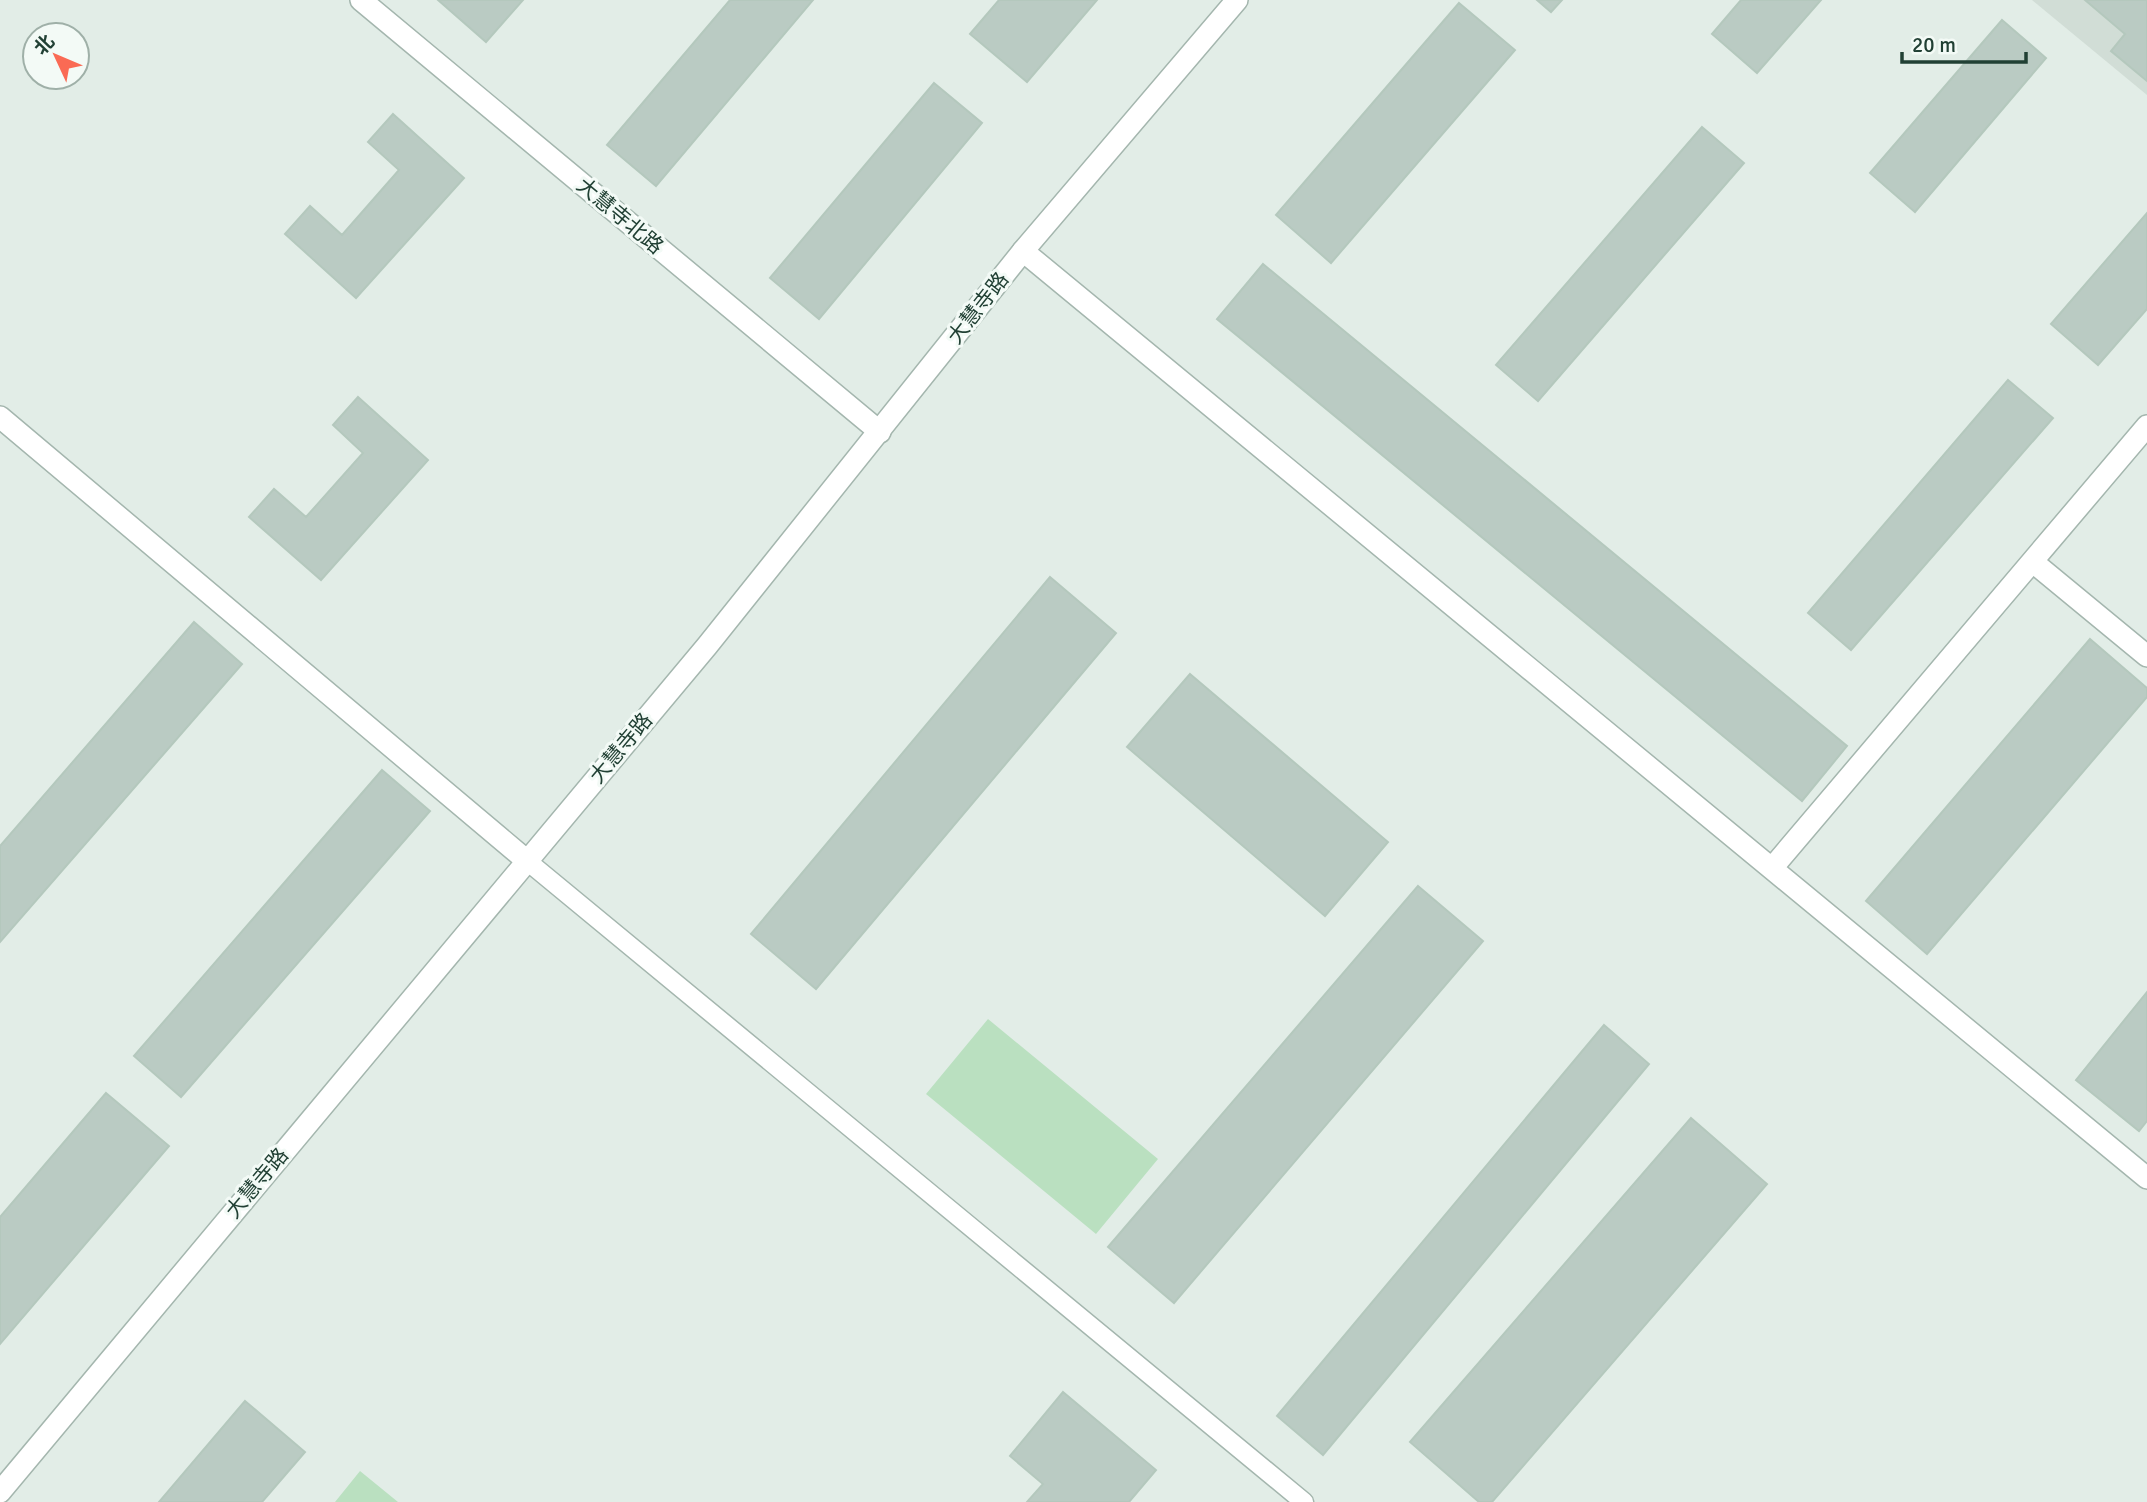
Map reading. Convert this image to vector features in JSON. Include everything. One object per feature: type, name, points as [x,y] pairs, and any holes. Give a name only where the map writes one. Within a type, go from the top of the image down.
[{"type":"street","name":"大慧寺北路","points":[[360,0],[880,432]]},
{"type":"street","name":"大慧寺路","points":[[0,1492],[707,646],[1023,251],[1237,0]]},
{"type":"street","points":[[1023,251],[2147,1178]]},
{"type":"street","points":[[0,417],[526,860]]},
{"type":"street","points":[[1773,867],[2147,426]]},
{"type":"street","points":[[2033,562],[2147,656]]},
{"type":"lane","points":[[526,860],[1304,1502]]},
{"type":"shaded area","points":[[2032,0],[2147,0],[2147,95]]},
{"type":"green space","points":[[988,1019],[1158,1159],[1096,1234],[926,1094]]},
{"type":"green space","points":[[360,1471],[398,1502],[335,1502]]},
{"type":"building","points":[[438,0],[523,0],[486,42]]},
{"type":"building","points":[[730,0],[813,0],[656,186],[607,145]]},
{"type":"building","points":[[999,0],[1097,0],[1027,82],[970,34]]},
{"type":"building","points":[[1537,0],[1562,0],[1551,12]]},
{"type":"building","points":[[1741,0],[1821,0],[1757,73],[1712,34]]},
{"type":"building","points":[[2085,0],[2147,0],[2147,81],[2111,51],[2125,34]]},
{"type":"building","points":[[1459,3],[1515,50],[1331,263],[1276,215]]},
{"type":"building","points":[[2002,20],[2046,58],[1915,212],[1870,173]]},
{"type":"building","points":[[934,83],[982,123],[819,319],[770,278]]},
{"type":"building","points":[[393,114],[464,178],[356,298],[285,234],[310,206],[342,235],[399,170],[368,142]]},
{"type":"building","points":[[1702,127],[1744,163],[1538,401],[1496,365]]},
{"type":"building","points":[[2147,213],[2147,309],[2098,365],[2051,324]]},
{"type":"building","points":[[1263,264],[1847,746],[1802,801],[1217,319]]},
{"type":"building","points":[[2008,380],[2053,418],[1851,650],[1808,613]]},
{"type":"building","points":[[358,397],[428,460],[321,580],[249,517],[274,489],[306,517],[363,453],[333,425]]},
{"type":"building","points":[[1050,577],[1116,633],[816,989],[751,934]]},
{"type":"building","points":[[194,622],[242,664],[0,942],[0,846]]},
{"type":"building","points":[[2090,639],[2147,688],[2147,697],[1927,954],[1866,901]]},
{"type":"building","points":[[1190,674],[1388,842],[1325,916],[1127,747]]},
{"type":"building","points":[[382,770],[430,811],[181,1097],[134,1056]]},
{"type":"building","points":[[1418,886],[1483,941],[1174,1303],[1108,1247]]},
{"type":"building","points":[[2147,992],[2147,1121],[2139,1131],[2076,1080]]},
{"type":"building","points":[[1604,1025],[1649,1064],[1323,1455],[1277,1416]]},
{"type":"building","points":[[106,1093],[169,1146],[0,1344],[0,1217]]},
{"type":"building","points":[[1691,1118],[1767,1184],[1492,1502],[1479,1502],[1410,1442]]},
{"type":"building","points":[[1063,1392],[1156,1470],[1129,1502],[1027,1502],[1043,1484],[1010,1456]]},
{"type":"building","points":[[245,1401],[305,1452],[262,1502],[159,1502]]}]
